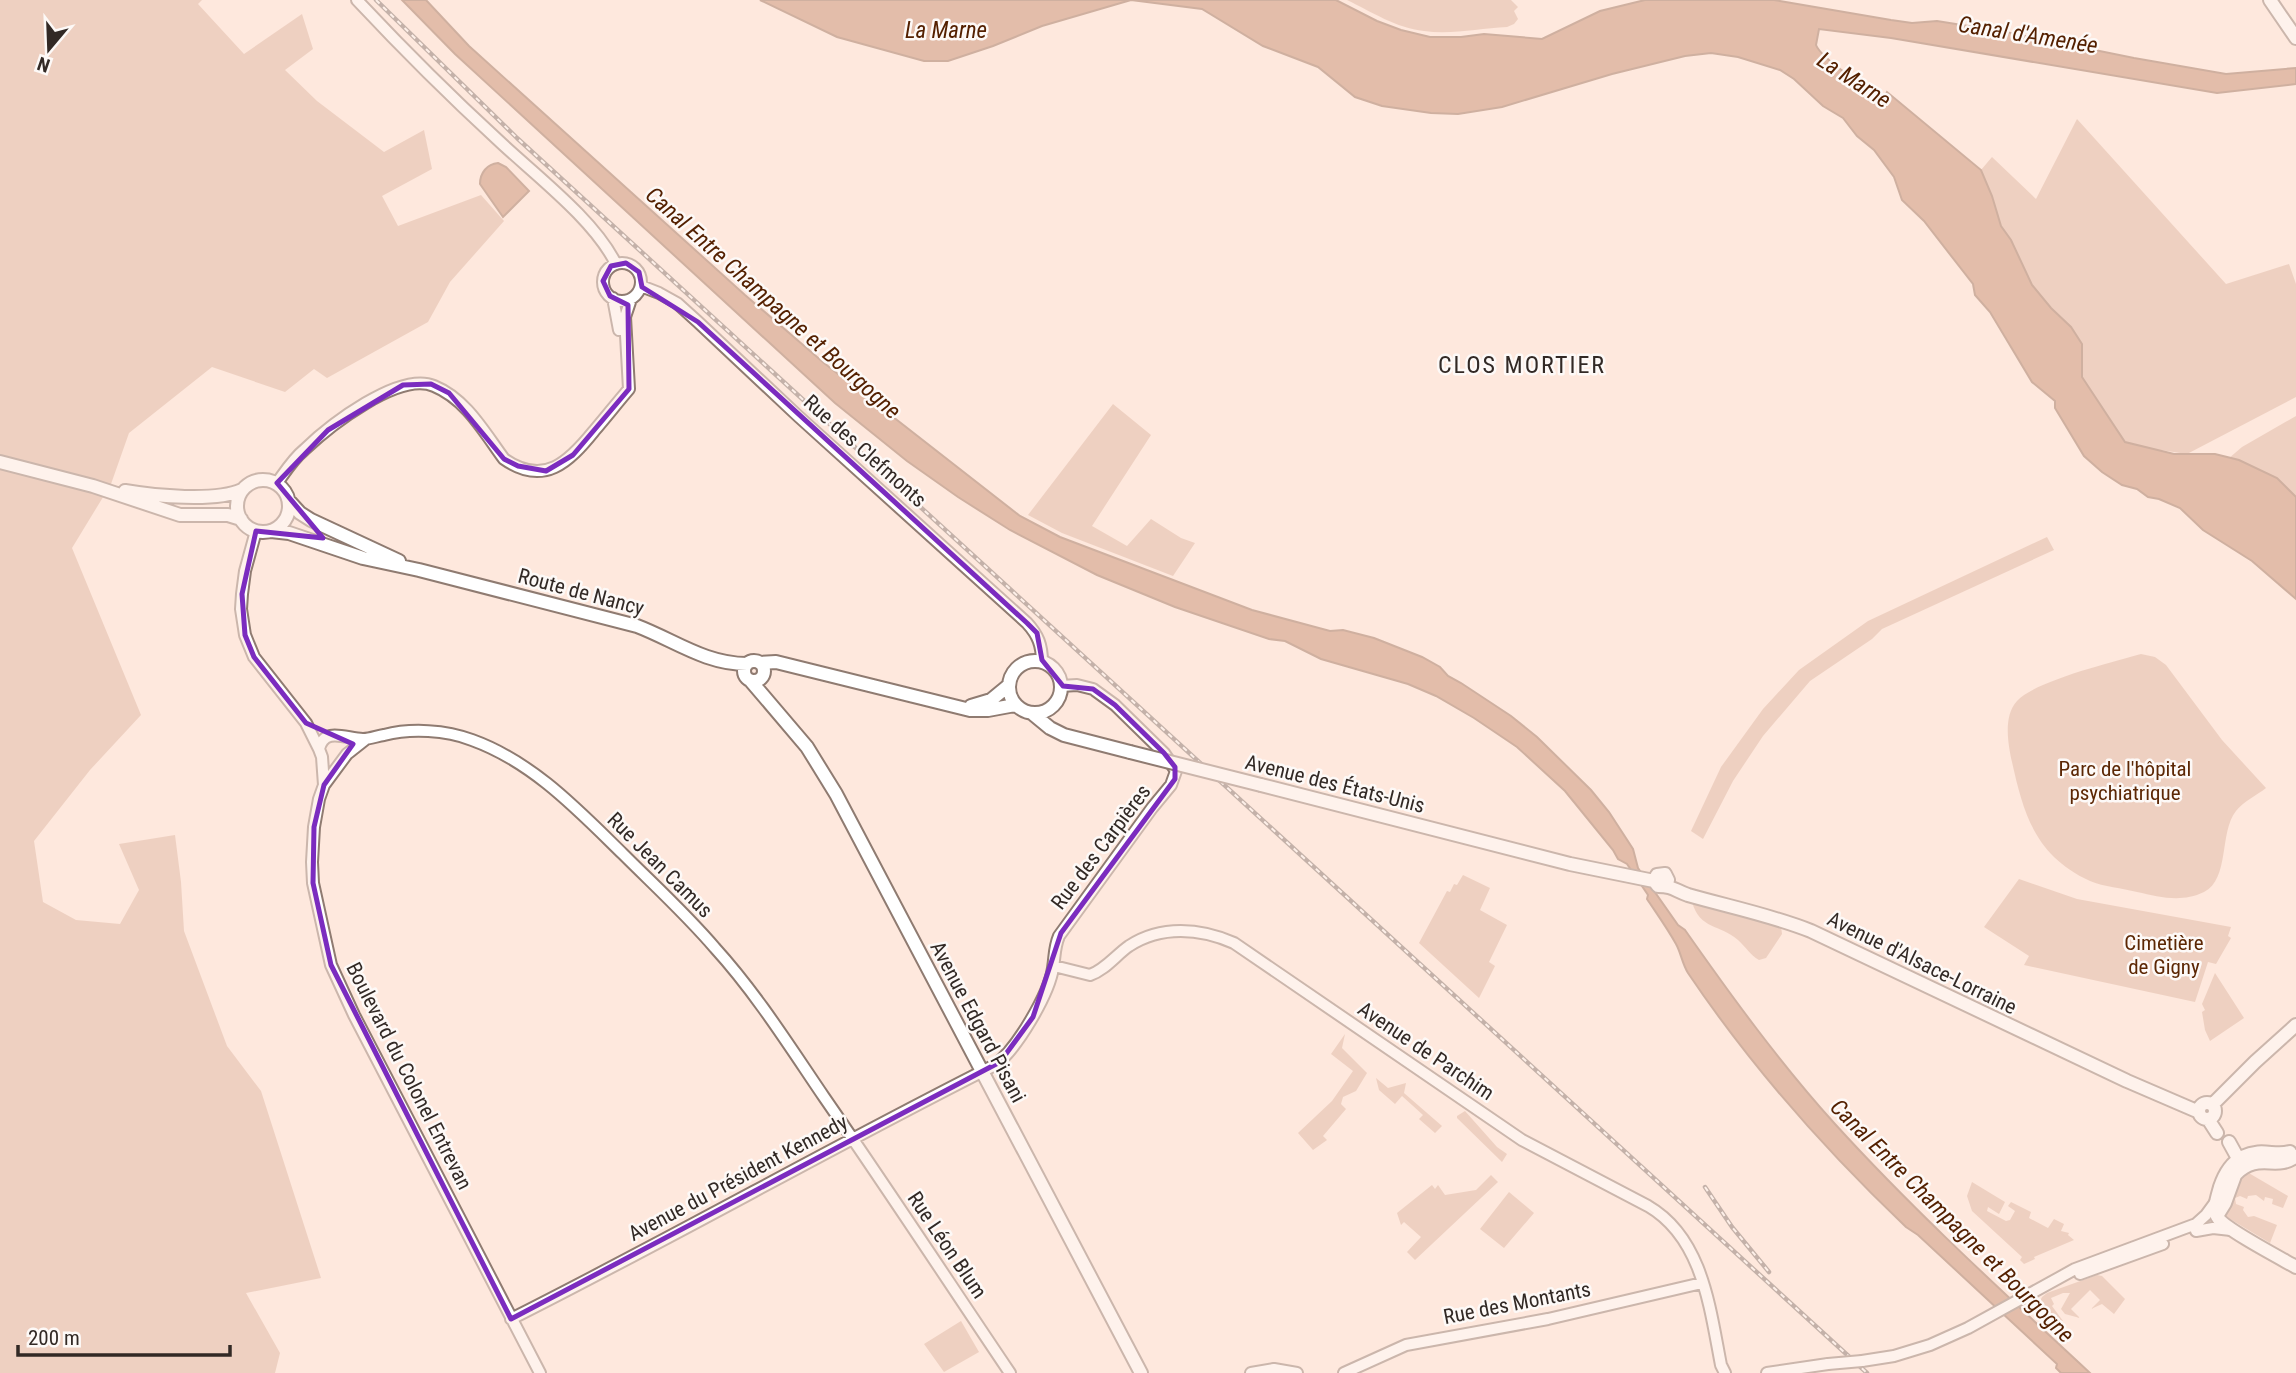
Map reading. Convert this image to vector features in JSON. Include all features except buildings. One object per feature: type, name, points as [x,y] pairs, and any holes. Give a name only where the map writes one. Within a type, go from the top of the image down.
[{"type":"main road","points":[[2270,0],[2296,38]]},
{"type":"main road","points":[[0,462],[93,486],[180,515],[228,515],[241,519]]},
{"type":"main road","points":[[93,486],[173,496],[229,494],[242,490],[257,480],[264,480],[277,483],[283,488],[289,501],[286,519],[271,531],[256,531],[247,526],[241,519],[237,504],[242,490]]},
{"type":"main road","name":"Route de Nancy","points":[[289,501],[311,520],[419,570]]},
{"type":"main road","name":"Route de Nancy","points":[[271,531],[289,533],[363,558],[637,626],[703,657],[754,672],[784,664],[961,708],[988,710],[1015,705]]},
{"type":"main road","points":[[1029,662],[1042,662],[1057,674],[1061,686],[1059,698],[1051,708],[1033,714],[1025,712],[1015,705],[1010,697],[1010,679],[1017,668],[1029,662]]},
{"type":"main road","name":"Avenue Edgard Pisani","points":[[754,672],[765,699],[793,728],[821,769],[1142,1373]]},
{"type":"main road","points":[[961,708],[991,700],[1008,686]]},
{"type":"main road","points":[[1051,708],[1055,722],[1072,737]]},
{"type":"main road","name":"Avenue des États-Unis","points":[[1033,714],[1056,732],[1072,737],[1588,868]]},
{"type":"main road","name":"Avenue d'Alsace-Lorraine","points":[[1588,868],[1657,882],[1686,894],[1766,915],[1811,931],[2156,1093],[2207,1111]]},
{"type":"main road","points":[[2219,1131],[2207,1111],[2296,1025]]},
{"type":"main road","points":[[2217,1217],[2225,1203],[2238,1160],[2227,1143]]},
{"type":"main road","points":[[2217,1217],[2217,1200],[2224,1177],[2238,1160],[2259,1152],[2294,1154]]},
{"type":"main road","points":[[2233,1178],[2242,1168],[2252,1163],[2281,1163],[2294,1154]]},
{"type":"main road","points":[[2217,1217],[2235,1231],[2296,1267]]},
{"type":"street","points":[[357,0],[473,117],[588,224],[608,248],[616,264]]},
{"type":"street","points":[[277,483],[303,450],[328,430],[373,399],[416,382],[431,384],[449,393],[469,412],[510,463],[530,470],[551,469],[565,462],[629,389],[625,317],[631,299],[641,286],[641,277],[635,268],[626,263],[616,264],[607,270],[603,281],[607,293],[613,299],[621,301],[631,299]]},
{"type":"street","name":"Rue des Clefmonts","points":[[641,286],[677,303],[1027,623],[1037,634],[1041,644],[1042,662]]},
{"type":"street","points":[[613,299],[621,348],[626,359]]},
{"type":"street","name":"Boulevard du Colonel Entrevan","points":[[256,531],[242,594],[245,635],[254,657],[306,723],[321,753],[324,785]]},
{"type":"street","name":"Rue des Carpières","points":[[983,1071],[1000,1062],[1033,1017],[1054,966],[1055,947],[1061,933],[1175,779],[1175,767],[1164,753],[1115,705],[1093,689],[1077,685],[1061,686]]},
{"type":"street","name":"Boulevard du Colonel Entrevan","points":[[306,723],[338,736]]},
{"type":"street","name":"Rue Jean Camus","points":[[338,736],[366,739],[389,733],[415,731],[471,739],[509,757],[558,793],[664,891],[714,946],[852,1138]]},
{"type":"street","points":[[338,736],[347,742],[344,757],[329,762],[321,753],[323,739],[338,736]]},
{"type":"street","name":"Rue Jean Camus","points":[[344,757],[366,739]]},
{"type":"street","name":"Boulevard du Colonel Entrevan","points":[[344,757],[324,785],[314,827],[313,883],[331,965],[354,1015],[540,1373]]},
{"type":"street","name":"Avenue de Parchim","points":[[1054,966],[1085,975],[1095,973],[1136,942],[1171,931],[1197,931],[1234,943],[1522,1140],[1657,1212],[1672,1225],[1687,1244],[1702,1280],[1721,1366],[1725,1373]]},
{"type":"street","name":"Avenue du Président Kennedy","points":[[511,1319],[983,1071]]},
{"type":"street","name":"Rue Léon Blum","points":[[852,1138],[1010,1373]]},
{"type":"street","points":[[1767,1373],[1894,1356],[1930,1345],[1988,1317],[2075,1269],[2196,1224],[2217,1200]]},
{"type":"street","points":[[2196,1231],[2217,1217]]},
{"type":"street","points":[[2047,1285],[2196,1231],[2213,1228],[2235,1231]]},
{"type":"street","name":"Rue des Montants","points":[[1344,1373],[1406,1345],[1548,1319],[1702,1280]]},
{"type":"street","points":[[1251,1373],[1274,1369],[1297,1373]]},
{"type":"highlighted area","points":[[626,263],[639,272],[642,287],[698,322],[1027,623],[1037,633],[1042,660],[1063,686],[1093,689],[1115,705],[1164,753],[1175,767],[1175,779],[1061,933],[1033,1017],[1000,1062],[511,1319],[331,965],[313,883],[314,827],[324,785],[353,744],[306,723],[254,657],[245,635],[242,594],[256,531],[323,538],[277,483],[328,430],[403,385],[431,384],[449,393],[504,459],[518,466],[546,471],[573,455],[629,389],[628,305],[610,296],[603,281],[611,266]]},
{"type":"green space","points":[[0,0],[202,0],[198,4],[244,54],[302,14],[313,49],[285,70],[317,101],[384,152],[424,130],[432,169],[382,196],[398,226],[481,195],[504,221],[450,282],[428,322],[327,378],[314,369],[285,392],[212,367],[129,433],[111,484],[72,548],[141,715],[90,770],[34,841],[43,902],[76,920],[120,924],[139,890],[119,844],[175,835],[184,931],[227,1046],[261,1091],[321,1278],[246,1293],[280,1353],[275,1373],[0,1373]]},
{"type":"green space","points":[[1347,0],[1511,0],[1518,7],[1514,11],[1518,19],[1507,27],[1455,32],[1424,31],[1394,23]]},
{"type":"green space","points":[[2077,119],[2226,284],[2289,264],[2296,284],[2296,397],[2187,454],[2125,442],[2082,377],[2082,344],[2071,327],[2032,285],[2011,240],[2001,226],[1981,170],[1992,157],[2036,199]]},
{"type":"green space","points":[[1113,404],[1151,435],[1092,526],[1127,546],[1151,519],[1181,538],[1195,543],[1173,576],[1062,533],[1028,515]]},
{"type":"green space","points":[[2296,416],[2296,498],[2265,473],[2228,459],[2242,447]]},
{"type":"green space","points":[[2047,537],[2054,550],[1882,629],[1872,639],[1810,681],[1763,736],[1733,781],[1703,839],[1691,831],[1721,767],[1763,709],[1799,670],[1868,621]]},
{"type":"green space","name":"Parc de l'hôpital psychiatrique","points":[[2141,654],[2155,657],[2166,665],[2222,740],[2266,788],[2239,808],[2231,820],[2218,877],[2212,886],[2204,892],[2187,897],[2162,897],[2095,883],[2072,871],[2057,859],[2045,847],[2028,817],[2010,755],[2010,714],[2017,701],[2026,694],[2075,673]]},
{"type":"green space","points":[[1463,875],[1490,888],[1480,910],[1507,925],[1489,962],[1495,966],[1479,998],[1419,943],[1447,891],[1450,892],[1454,884],[1457,885]]},
{"type":"green space","name":"Cimetière de Gigny","points":[[2019,879],[2077,899],[2231,927],[2228,936],[2231,938],[2216,964],[2208,962],[2195,1002],[2024,965],[2029,956],[1984,927]]},
{"type":"green space","points":[[1692,902],[1781,926],[1782,934],[1766,958],[1759,960],[1731,935],[1700,918]]},
{"type":"green space","points":[[2215,973],[2244,1018],[2210,1041],[2205,1030],[2202,1012],[2205,1010],[2202,1004]]},
{"type":"green space","points":[[1345,1034],[1342,1048],[1367,1073],[1356,1091],[1343,1097],[1341,1104],[1346,1109],[1323,1136],[1327,1140],[1313,1150],[1298,1133],[1332,1101],[1353,1071],[1331,1054]]},
{"type":"green space","points":[[1376,1078],[1388,1088],[1406,1083],[1404,1093],[1442,1126],[1435,1133],[1419,1119],[1423,1115],[1402,1096],[1395,1104],[1379,1090]]},
{"type":"green space","points":[[1465,1111],[1497,1147],[1507,1154],[1502,1162],[1457,1118]]},
{"type":"green space","points":[[2247,1172],[2288,1196],[2283,1208],[2272,1204],[2273,1199],[2265,1197],[2264,1201],[2256,1195],[2248,1196],[2247,1199],[2240,1196],[2235,1198],[2236,1204],[2244,1207],[2248,1217],[2254,1216],[2277,1225],[2270,1243],[2225,1216],[2239,1180]]},
{"type":"green space","points":[[1491,1175],[1498,1182],[1415,1260],[1407,1252],[1421,1237],[1404,1222],[1401,1225],[1397,1213],[1432,1185],[1435,1189],[1438,1185],[1445,1195],[1476,1190]]},
{"type":"green space","points":[[1972,1182],[2005,1202],[1999,1214],[1988,1207],[1987,1211],[2006,1221],[2010,1220],[2015,1211],[2008,1206],[2011,1202],[2031,1212],[2029,1218],[2048,1228],[2054,1219],[2064,1224],[2061,1231],[2069,1233],[2074,1240],[2024,1264],[2020,1260],[2022,1257],[1972,1211],[1967,1196]]},
{"type":"green space","points":[[1509,1192],[1534,1213],[1504,1248],[1480,1229]]},
{"type":"green space","points":[[2097,1275],[2102,1276],[2125,1299],[2114,1314],[2102,1304],[2091,1309],[2100,1300],[2090,1290],[2071,1309],[2080,1318],[2065,1314],[2061,1309],[2070,1293],[2051,1298],[2054,1304],[2052,1306],[2063,1321],[2059,1321],[2039,1303],[2047,1293]]},
{"type":"green space","points":[[961,1321],[979,1352],[944,1372],[924,1344]]},
{"type":"water","points":[[402,0],[426,0],[469,46],[745,295],[824,363],[1020,516],[1060,537],[1252,610],[1330,631],[1343,630],[1374,638],[1422,657],[1511,716],[1537,737],[1591,790],[1609,812],[1633,849],[1638,868],[1678,925],[1685,930],[1757,1029],[1815,1101],[1865,1157],[1928,1220],[2090,1373],[2061,1373],[2056,1368],[2057,1364],[1918,1235],[1906,1227],[1846,1168],[1790,1106],[1712,1007],[1688,973],[1676,944],[1627,864],[1618,859],[1565,791],[1517,747],[1436,696],[1408,684],[1321,659],[1285,641],[1269,639],[1175,607],[1097,575],[1010,530],[958,497],[907,461],[835,403],[455,54]]},
{"type":"water","name":"La Marne","points":[[760,0],[1131,0],[1042,26],[948,61],[924,61],[837,37]]},
{"type":"water","name":"La Marne","points":[[1131,0],[1336,0],[1377,21],[1430,37],[1484,34],[1542,39],[1600,11],[1645,0],[1774,0],[1912,23],[1937,21],[2006,32],[2226,74],[2296,68],[2296,84],[2217,93],[1891,38],[1819,29],[1816,45],[1836,66],[1858,82],[1885,96],[1887,92],[1981,170],[2001,226],[2011,240],[2032,285],[2071,327],[2082,344],[2082,377],[2125,442],[2174,454],[2215,454],[2239,460],[2277,478],[2296,497],[2296,599],[2252,561],[2203,530],[2180,508],[2122,485],[2084,456],[2055,408],[2055,401],[2032,382],[1990,312],[1975,295],[1973,284],[1924,221],[1902,200],[1894,177],[1874,150],[1857,136],[1843,118],[1823,106],[1780,70],[1738,57],[1711,53],[1685,56],[1612,74],[1502,107],[1458,114],[1431,113],[1382,106],[1355,97],[1318,67],[1263,46],[1202,9]]},
{"type":"water","points":[[498,163],[506,167],[529,191],[503,217],[480,184],[485,170]]},
{"type":"railway","points":[[376,0],[517,138],[1867,1373]]},
{"type":"railway","points":[[1705,1187],[1732,1227],[1769,1272]]},
{"type":"district","name":"CLOS MORTIER","points":[[1522,365]]},
{"type":"water label","name":"Canal d'Amenée","points":[[2028,35]]},
{"type":"water label","name":"Canal Entre Champagne et Bourgogne","points":[[773,303]]},
{"type":"water label","name":"Canal Entre Champagne et Bourgogne","points":[[1952,1221]]}]
